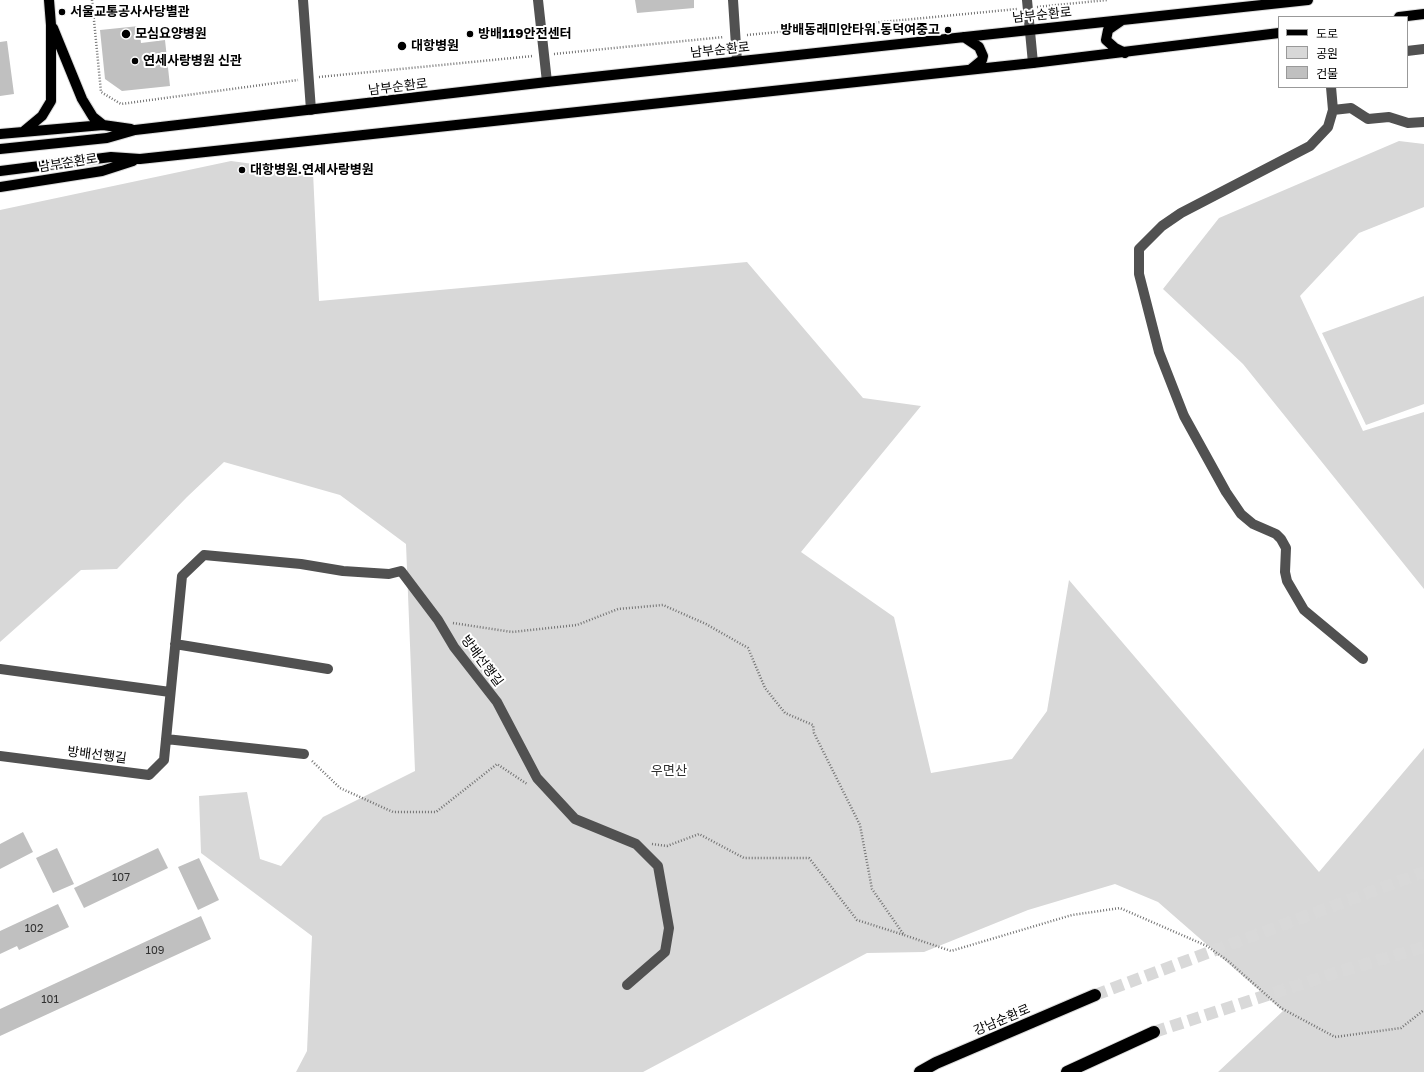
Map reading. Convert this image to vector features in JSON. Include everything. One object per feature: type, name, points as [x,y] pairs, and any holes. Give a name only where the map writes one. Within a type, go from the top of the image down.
[{"type":"highway","name":"강남순환로","points":[[920,1072],[1095,995]]},
{"type":"highway","points":[[1067,1072],[1154,1032]]},
{"type":"highway","points":[[914,1072],[936,1064]]},
{"type":"main road","points":[[24,131],[42,116],[51,101],[51,24],[49,0]]},
{"type":"main road","name":"남부순환로","points":[[0,149],[107,138],[135,130],[547,82],[1308,0]]},
{"type":"main road","points":[[1407,16],[1424,14]]},
{"type":"main road","points":[[1123,20],[1115,23],[1108,30],[1106,40],[1115,48],[1125,53]]},
{"type":"main road","points":[[51,24],[82,99],[93,117],[103,125]]},
{"type":"main road","name":"남부순환로","points":[[0,171],[111,157],[140,159],[969,70],[1125,53],[1278,33]]},
{"type":"main road","points":[[964,37],[979,47],[983,56],[982,60],[977,65],[969,70]]},
{"type":"main road","name":"남부순환로","points":[[0,134],[103,125],[135,130]]},
{"type":"main road","name":"남부순환로","points":[[0,187],[102,171],[140,159]]},
{"type":"street","points":[[303,0],[311,110]]},
{"type":"street","points":[[538,0],[547,82]]},
{"type":"street","points":[[733,0],[737,62]]},
{"type":"street","points":[[1027,4],[1032,63]]},
{"type":"street","points":[[1408,51],[1424,49]]},
{"type":"street","points":[[1331,88],[1333,110],[1328,127],[1310,146],[1180,213],[1162,226],[1139,249],[1140,274],[1159,352],[1184,416],[1226,492],[1241,514],[1252,524],[1276,534],[1282,539],[1286,548],[1285,572],[1287,581],[1304,610],[1363,659]]},
{"type":"street","points":[[1333,110],[1351,108],[1368,119],[1389,117],[1408,123],[1424,122]]},
{"type":"street","name":"방배선행길","points":[[0,756],[149,775],[164,760],[182,576],[204,555],[301,564],[343,571],[389,574],[401,571],[438,620],[454,647],[497,702],[537,778],[575,819],[636,844],[658,866],[669,928],[665,952],[627,984]]},
{"type":"street","points":[[175,644],[328,669]]},
{"type":"street","points":[[0,669],[170,692]]},
{"type":"street","points":[[166,739],[304,754]]},
{"type":"path","points":[[92,0],[101,92],[121,104],[309,78],[736,36],[1027,4],[1107,0]]},
{"type":"path","points":[[438,620],[461,625],[512,632],[577,625],[618,609],[664,605],[706,624],[748,648],[765,688],[785,713],[813,725],[814,733],[860,826],[872,889],[904,936],[951,950],[1072,915],[1120,908],[1207,946],[1228,961],[1281,1008],[1335,1037],[1401,1028],[1424,1010]]},
{"type":"green space","points":[[1399,141],[1424,144],[1424,207],[1359,233],[1300,296],[1363,431],[1424,412],[1424,589],[1243,364],[1163,289],[1219,218]]},
{"type":"green space","name":"우면산","points":[[231,161],[313,172],[319,301],[747,262],[863,398],[921,406],[801,552],[894,617],[931,773],[1012,759],[1047,711],[1069,580],[1319,872],[1424,748],[1424,1072],[1218,1072],[1283,1011],[1158,902],[1115,884],[1028,910],[924,952],[867,953],[643,1072],[296,1072],[307,1051],[312,936],[201,853],[199,796],[247,792],[260,859],[281,866],[323,817],[415,771],[406,544],[340,495],[224,462],[187,497],[117,569],[81,570],[0,642],[0,210]]},
{"type":"green space","points":[[1424,296],[1424,404],[1366,425],[1322,333]]},
{"type":"building","points":[[635,0],[694,0],[694,8],[637,13]]},
{"type":"building","name":"연세사랑병원 신관","points":[[139,26],[141,43],[165,40],[170,86],[122,91],[105,79],[100,30]]},
{"type":"building","points":[[7,41],[14,94],[0,96],[0,42]]},
{"type":"building","points":[[23,832],[33,852],[0,869],[0,844]]},
{"type":"building","points":[[57,848],[74,884],[53,893],[36,858]]},
{"type":"building","points":[[158,848],[168,868],[84,908],[74,888]]},
{"type":"building","points":[[199,858],[219,900],[198,910],[178,867]]},
{"type":"building","points":[[58,904],[69,927],[19,950],[17,946],[0,954],[0,931]]},
{"type":"building","points":[[201,916],[211,939],[0,1036],[0,1009]]},
{"type":"tunnel","points":[[1095,995],[1424,872]]},
{"type":"tunnel","points":[[1154,1032],[1338,972],[1424,947]]},
{"type":"place","name":"서울교통공사사당별관","points":[[62,12]]},
{"type":"place","name":"방배동래미안타워.동덕여중고","points":[[948,30]]},
{"type":"place","name":"모심요양병원","points":[[126,34]]},
{"type":"place","name":"방배119안전센터","points":[[470,34]]},
{"type":"place","name":"대항병원","points":[[402,46]]},
{"type":"place","name":"연세사랑병원 신관","points":[[135,61]]},
{"type":"place","name":"대항병원.연세사랑병원","points":[[242,170]]}]
